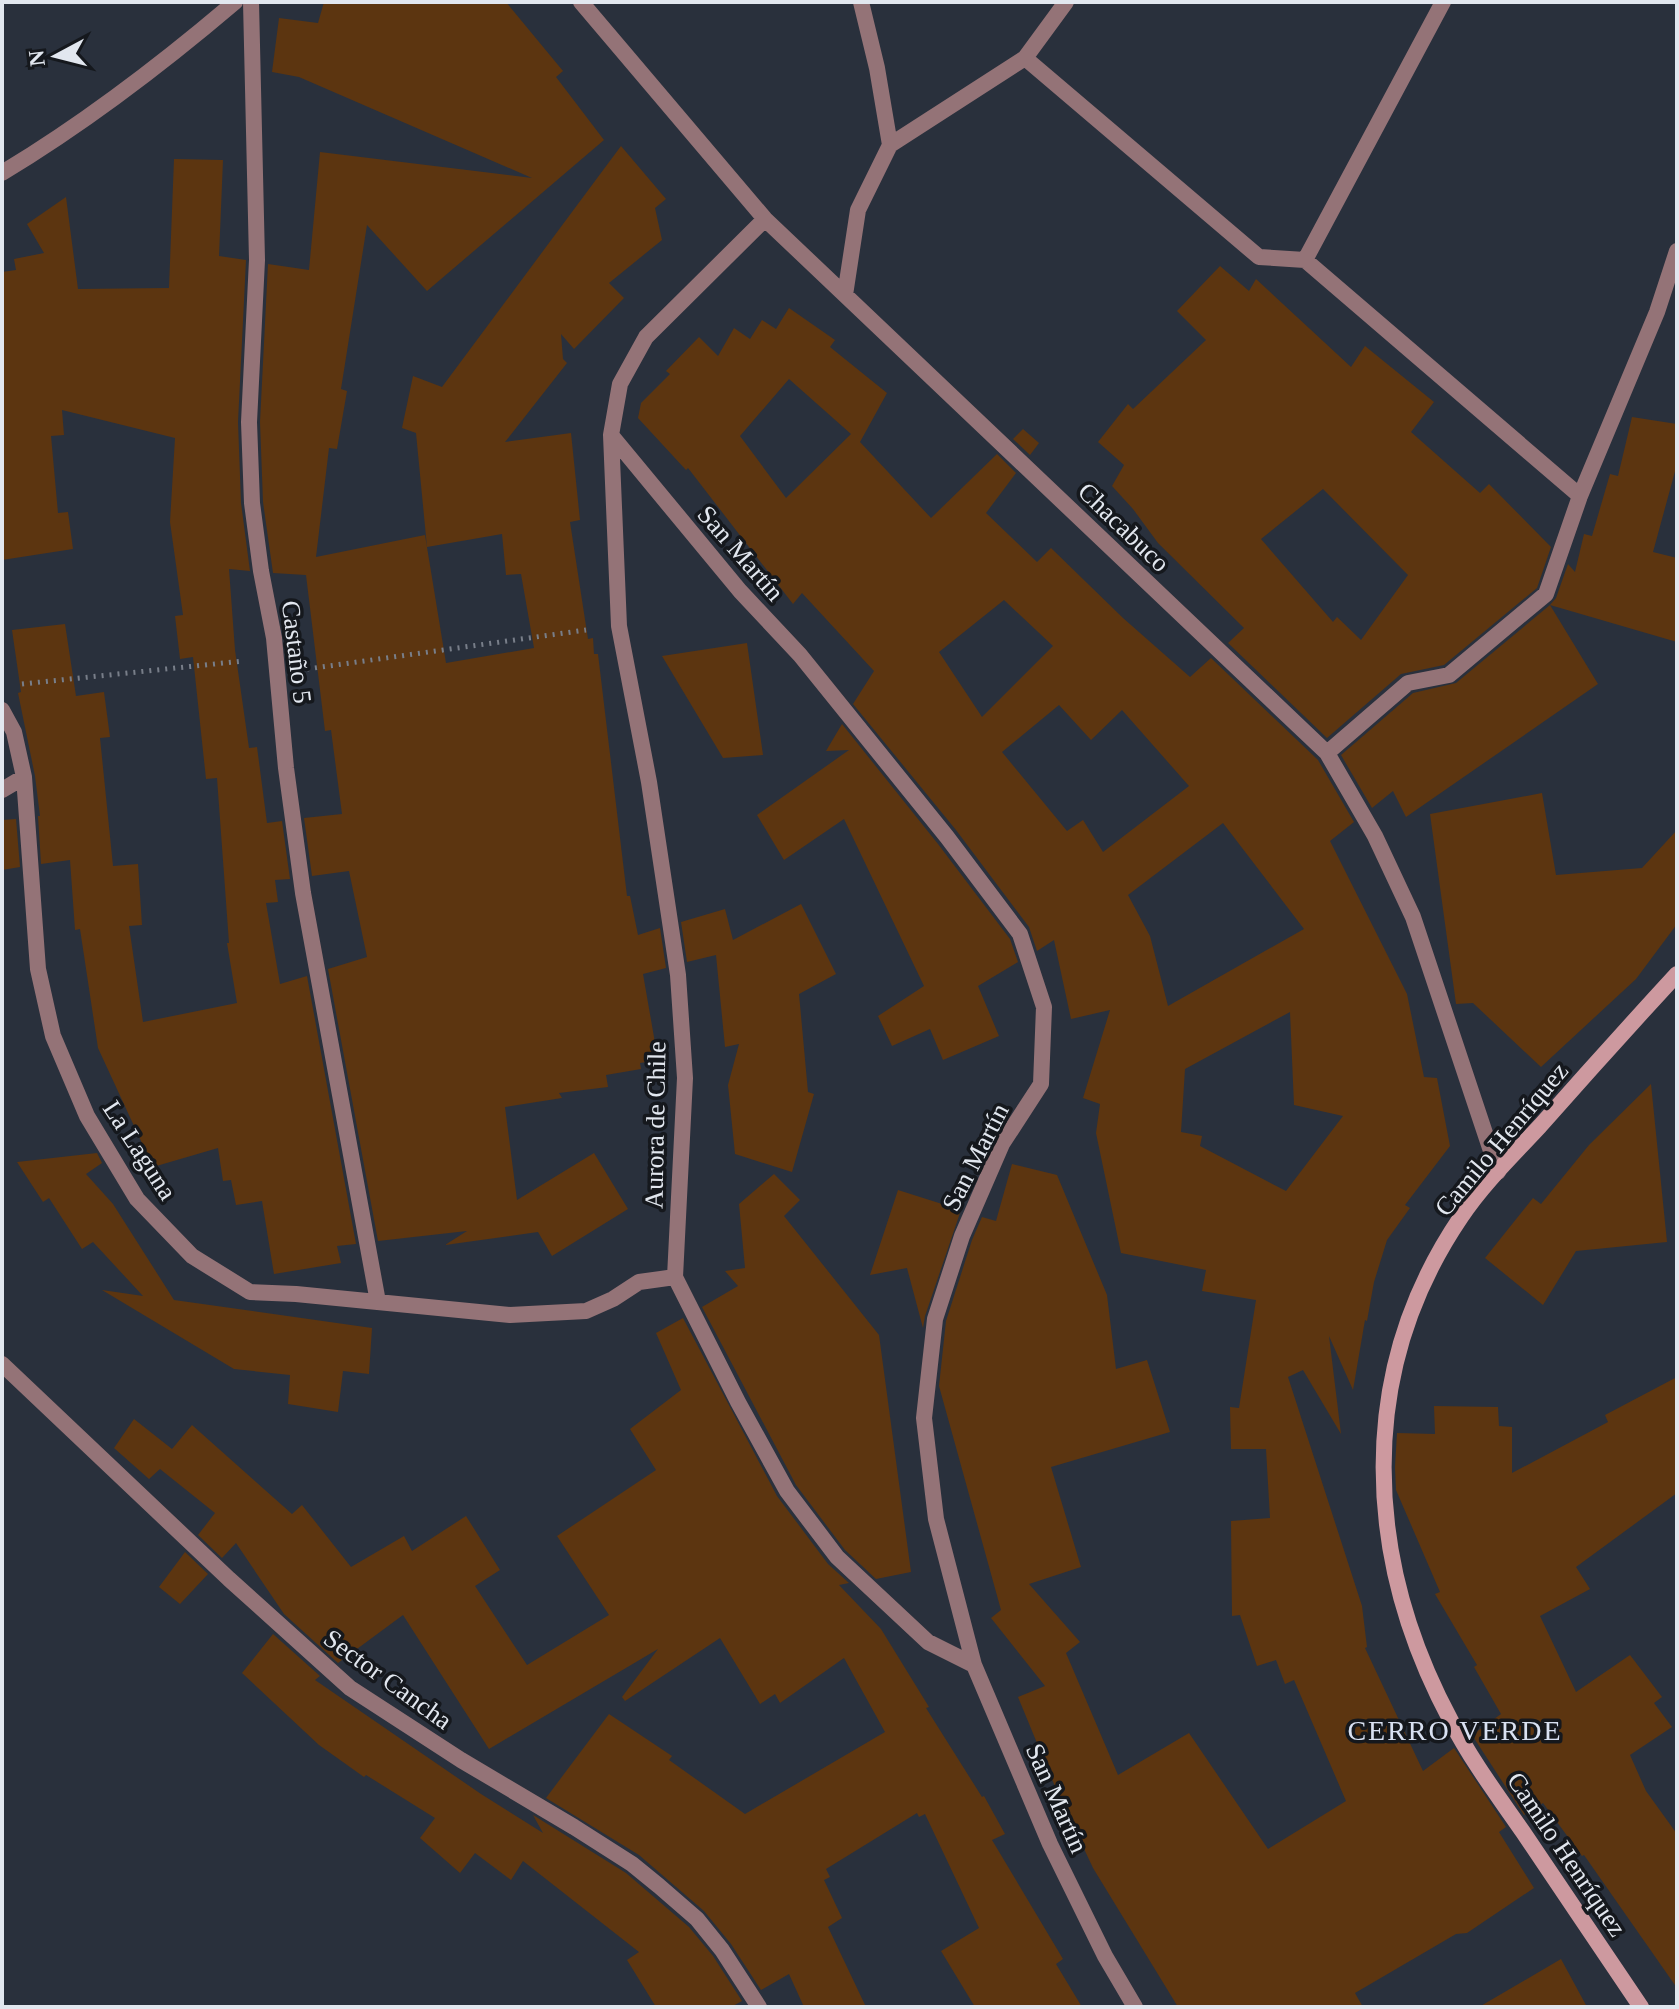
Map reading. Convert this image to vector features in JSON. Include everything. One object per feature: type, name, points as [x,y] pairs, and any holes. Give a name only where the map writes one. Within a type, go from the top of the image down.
[{"type":"street","points":[[2,173],[157,68],[235,2]]},
{"type":"street","name":"Castaño 5","points":[[251,2],[257,260],[249,422],[252,489],[303,893],[378,1302]]},
{"type":"street","name":"Chacabuco","points":[[581,2],[765,219],[1327,753],[1375,836],[1413,917],[1498,1172]]},
{"type":"street","points":[[861,2],[877,68],[890,145]]},
{"type":"street","points":[[845,295],[858,210],[890,145],[1025,58],[1066,2]]},
{"type":"street","points":[[1305,260],[1443,2]]},
{"type":"street","points":[[1025,58],[1259,257],[1305,260],[1580,496]]},
{"type":"street","name":"Aurora de Chile","points":[[765,219],[646,337],[620,384],[611,435],[619,626],[649,782],[678,975],[685,1078],[675,1277],[787,1491],[837,1557],[928,1642],[974,1665]]},
{"type":"street","points":[[1327,753],[1408,683],[1449,675],[1546,594],[1580,496],[1657,312],[1677,251]]},
{"type":"street","name":"San Martín","points":[[611,435],[740,591],[800,655],[947,837],[1020,934],[1044,1007],[1041,1084],[1002,1144],[962,1236],[935,1319],[924,1418],[936,1519],[974,1665],[1050,1844],[1105,1956],[1135,2007]]},
{"type":"street","name":"La Laguna","points":[[2,710],[14,732],[24,777],[38,969],[53,1036],[87,1116],[137,1199],[192,1256],[250,1292],[510,1315],[586,1311],[613,1299],[639,1282],[675,1277]]},
{"type":"street","points":[[2,790],[24,777]]},
{"type":"street","name":"Camilo Henríquez","points":[[1641,2007],[1451,1722],[1412,1636],[1396,1576],[1384,1514],[1383,1459],[1388,1403],[1399,1352],[1416,1301],[1461,1217],[1677,974]]},
{"type":"street","name":"Sector Cancha","points":[[2,1364],[229,1579],[350,1688],[461,1760],[586,1834],[659,1886],[697,1919],[722,1950],[759,2007]]},
{"type":"path","points":[[17,684],[276,665],[619,626]]},
{"type":"building","points":[[324,2],[506,2],[563,71],[556,77],[604,140],[427,291],[367,225],[341,389],[347,391],[337,449],[329,448],[316,557],[425,535],[446,663],[534,648],[521,574],[506,575],[502,534],[427,547],[416,433],[402,428],[413,376],[442,387],[621,146],[666,199],[655,208],[662,240],[609,283],[624,298],[574,349],[561,334],[563,359],[567,363],[505,442],[571,433],[580,520],[570,522],[588,639],[593,638],[594,654],[598,654],[627,896],[630,896],[638,935],[660,928],[666,968],[643,974],[658,1060],[640,1063],[641,1069],[606,1075],[608,1087],[559,1093],[562,1098],[505,1107],[517,1200],[594,1153],[628,1209],[552,1256],[538,1232],[445,1245],[467,1231],[378,1241],[328,969],[367,957],[349,871],[312,876],[304,818],[342,814],[331,730],[325,731],[306,575],[273,573],[263,502],[260,422],[268,264],[309,270],[320,152],[532,178],[299,77],[272,72],[279,18],[318,23]]},
{"type":"building","points":[[174,159],[223,160],[219,256],[246,260],[238,422],[241,503],[250,571],[229,569],[235,650],[249,748],[257,747],[267,823],[282,821],[290,879],[275,880],[278,902],[266,903],[280,984],[307,976],[356,1244],[337,1246],[341,1263],[274,1274],[262,1201],[236,1205],[231,1180],[223,1181],[218,1148],[153,1167],[98,1048],[80,929],[75,930],[70,860],[41,864],[35,776],[18,693],[21,692],[12,630],[65,624],[76,696],[104,692],[110,737],[100,738],[113,866],[138,864],[142,925],[129,926],[143,1022],[237,1003],[227,943],[217,778],[206,779],[193,657],[180,659],[175,616],[183,615],[170,522],[175,438],[62,410],[64,435],[51,436],[58,513],[68,512],[73,549],[2,560],[2,272],[16,270],[14,259],[44,253],[27,224],[66,197],[78,289],[169,288]]},
{"type":"building","points":[[1220,266],[1249,291],[1256,279],[1351,367],[1365,346],[1434,402],[1411,432],[1480,493],[1489,484],[1551,547],[1537,588],[1444,665],[1401,674],[1327,738],[1228,643],[1244,628],[1158,543],[1112,486],[1124,465],[1098,442],[1128,404],[1133,409],[1206,340],[1177,311]],"holes":[[[1323,489],[1408,575],[1361,640],[1337,617],[1333,622],[1261,539]]]},
{"type":"building","points":[[789,308],[835,340],[830,347],[887,393],[860,442],[931,518],[997,454],[1016,473],[986,513],[1037,562],[1051,548],[1190,677],[1211,658],[1318,760],[1354,822],[1330,841],[1407,994],[1424,1077],[1437,1078],[1450,1146],[1405,1205],[1410,1208],[1387,1240],[1365,1320],[1353,1390],[1329,1336],[1341,1434],[1303,1370],[1288,1377],[1362,1606],[1365,1648],[1423,1771],[1454,1748],[1506,1827],[1499,1832],[1534,1888],[1467,1933],[1456,1934],[1355,1993],[1363,2007],[1178,2007],[1093,1868],[1018,1697],[1045,1686],[991,1618],[1001,1610],[939,1386],[946,1321],[972,1240],[982,1217],[996,1221],[1012,1164],[1057,1175],[1107,1295],[1116,1369],[1147,1360],[1170,1432],[1051,1467],[1081,1567],[1029,1584],[1080,1642],[1066,1653],[1118,1775],[1189,1733],[1268,1849],[1346,1801],[1294,1680],[1285,1684],[1276,1660],[1257,1666],[1240,1615],[1232,1616],[1231,1521],[1270,1518],[1266,1449],[1231,1449],[1230,1407],[1239,1408],[1256,1300],[1202,1291],[1206,1270],[1121,1253],[1096,1133],[1100,1104],[1083,1098],[1110,1010],[1071,1019],[1054,940],[1037,951],[1029,927],[956,830],[853,704],[874,671],[802,593],[793,604],[688,468],[686,470],[638,418],[641,403],[670,374],[666,371],[699,337],[718,356],[734,328],[750,339],[762,320],[776,329]],"holes":[[[789,379],[851,434],[786,498],[740,436]],[[1004,600],[1053,646],[982,717],[939,652]],[[1059,705],[1091,740],[1122,710],[1189,786],[1103,852],[1083,820],[1067,831],[1002,752]],[[1223,823],[1304,929],[1168,1006],[1150,936],[1128,895]],[[1290,1012],[1294,1105],[1343,1116],[1286,1191],[1200,1146],[1202,1136],[1181,1132],[1185,1069]]]},
{"type":"building","points":[[1632,417],[1677,424],[1677,464],[1653,552],[1677,558],[1677,642],[1550,605],[1556,598],[1568,564],[1575,572],[1584,534],[1592,536],[1610,474],[1618,476]]},
{"type":"building","points":[[1023,429],[1039,443],[1030,455],[1013,439]]},
{"type":"building","points":[[1550,605],[1598,684],[1406,817],[1393,791],[1372,808],[1341,755],[1413,693],[1456,683]]},
{"type":"building","points":[[747,643],[763,755],[723,758],[662,656]]},
{"type":"building","points":[[842,724],[1010,939],[1018,962],[978,986],[999,1036],[943,1060],[930,1029],[892,1046],[878,1016],[924,986],[844,819],[784,860],[757,815],[849,750],[826,751]]},
{"type":"building","points":[[1542,793],[1556,875],[1642,868],[1677,830],[1677,924],[1636,979],[1541,1067],[1473,1003],[1456,1004],[1430,814]]},
{"type":"building","points":[[16,819],[20,867],[2,870],[2,820]]},
{"type":"building","points":[[801,904],[836,974],[799,994],[808,1092],[814,1094],[792,1172],[735,1154],[728,1085],[739,1044],[725,1047],[716,955],[687,962],[681,922],[725,909],[733,940]]},
{"type":"building","points":[[1651,1084],[1667,1242],[1576,1251],[1543,1305],[1485,1258],[1533,1198],[1541,1204],[1589,1145]]},
{"type":"building","points":[[97,1153],[102,1163],[86,1174],[113,1204],[174,1300],[372,1328],[369,1374],[343,1371],[338,1412],[288,1404],[290,1375],[234,1369],[102,1290],[143,1296],[93,1242],[82,1249],[49,1198],[43,1202],[17,1162]]},
{"type":"building","points":[[774,1174],[800,1200],[784,1216],[879,1335],[911,1572],[876,1579],[845,1550],[796,1485],[702,1307],[738,1286],[725,1271],[745,1268],[739,1204]]},
{"type":"building","points":[[898,1190],[961,1210],[923,1328],[907,1268],[870,1275]]},
{"type":"building","points":[[683,1318],[777,1496],[828,1564],[849,1583],[839,1585],[881,1629],[929,1707],[926,1708],[984,1796],[1005,1834],[992,1840],[1063,1959],[1056,1964],[1082,2007],[975,2007],[941,1951],[979,1928],[925,1814],[919,1817],[917,1813],[826,1869],[830,1877],[824,1880],[842,1918],[828,1927],[866,2007],[804,2007],[789,1974],[761,1990],[731,1944],[704,1911],[639,1855],[546,1798],[609,1714],[672,1756],[669,1760],[745,1814],[885,1732],[844,1658],[780,1703],[775,1694],[760,1704],[720,1638],[625,1701],[622,1697],[658,1649],[489,1749],[403,1615],[338,1663],[284,1614],[236,1543],[222,1558],[198,1535],[215,1513],[160,1469],[149,1479],[114,1448],[134,1419],[172,1449],[192,1425],[292,1514],[302,1505],[351,1567],[404,1536],[412,1551],[466,1516],[500,1570],[475,1586],[527,1665],[609,1615],[557,1536],[656,1470],[630,1429],[681,1390],[656,1333]]},
{"type":"building","points":[[1677,1377],[1677,1493],[1576,1567],[1590,1589],[1540,1616],[1576,1692],[1630,1655],[1662,1697],[1654,1703],[1672,1727],[1630,1755],[1646,1791],[1677,1834],[1677,1988],[1584,1855],[1543,1803],[1524,1815],[1472,1735],[1501,1714],[1474,1667],[1477,1665],[1435,1594],[1440,1592],[1396,1490],[1395,1467],[1397,1433],[1435,1434],[1434,1406],[1498,1407],[1499,1426],[1512,1427],[1512,1473],[1608,1422],[1605,1415]]},
{"type":"building","points":[[185,1552],[208,1574],[180,1604],[159,1587]]},
{"type":"building","points":[[273,1634],[320,1676],[315,1680],[481,1794],[543,1833],[533,1815],[626,1873],[689,1927],[713,1956],[742,2001],[731,2007],[656,2007],[627,1960],[639,1952],[523,1861],[511,1880],[475,1853],[460,1873],[420,1838],[435,1818],[366,1775],[364,1777],[319,1745],[242,1673]]},
{"type":"building","points":[[1561,1959],[1587,2007],[1479,2007]]},
{"type":"district","name":"CERRO VERDE","points":[[1455,1730]]}]
